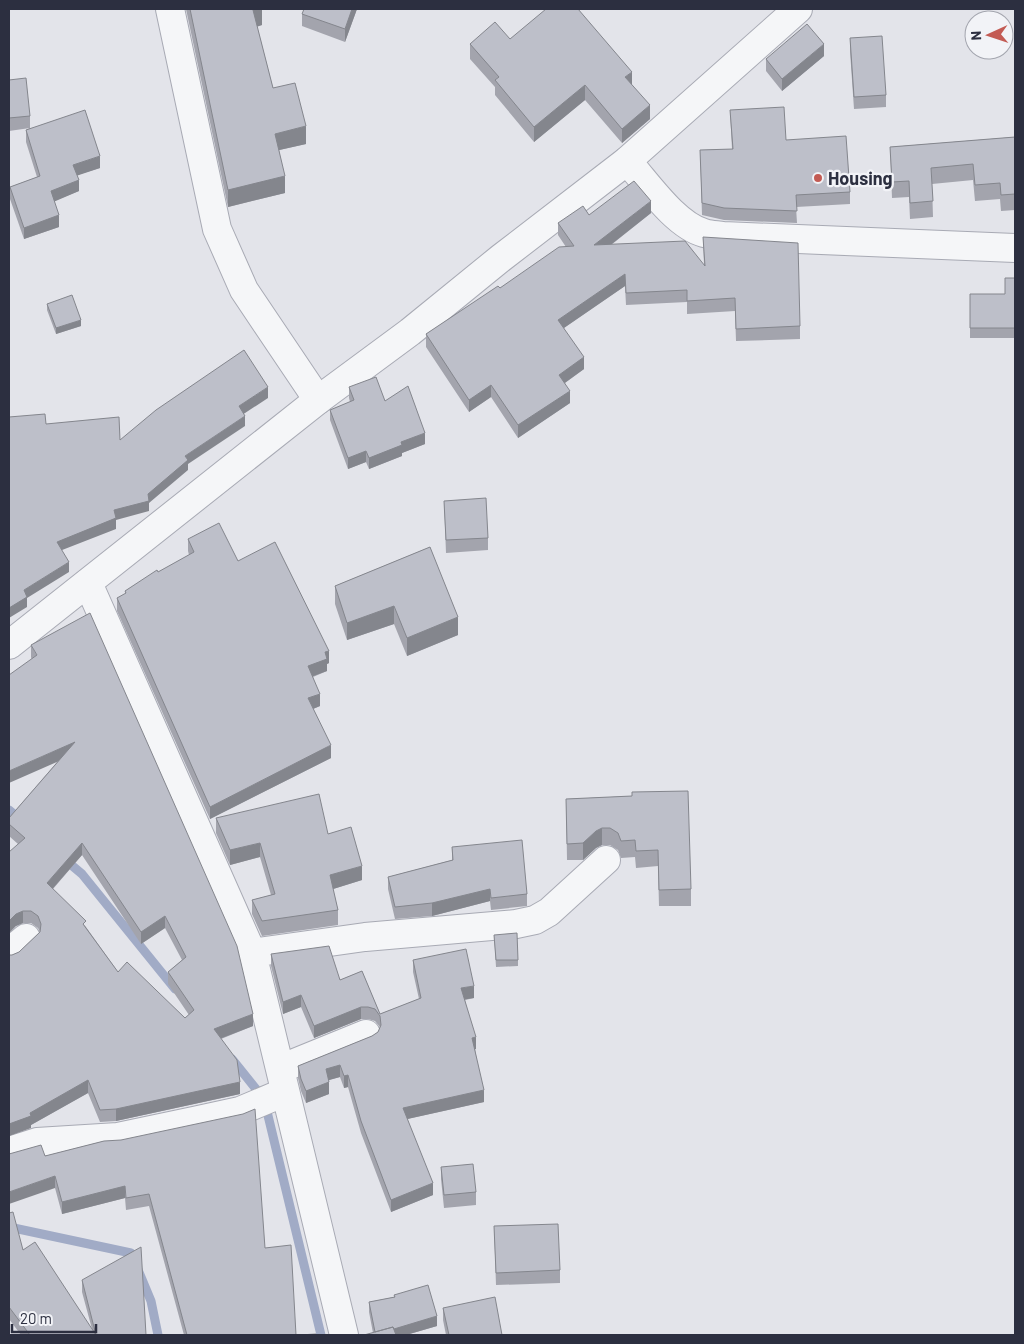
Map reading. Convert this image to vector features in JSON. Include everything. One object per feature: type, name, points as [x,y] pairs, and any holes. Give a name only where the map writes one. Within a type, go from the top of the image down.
[{"type":"street","points":[[170,9],[217,229],[244,290],[318,400]]},
{"type":"street","points":[[9,645],[318,400],[410,332],[501,258],[627,161],[798,9]]},
{"type":"street","points":[[627,161],[676,216],[689,226],[704,233],[724,236],[1015,248]]},
{"type":"street","points":[[88,583],[252,954],[279,1086],[344,1335]]},
{"type":"street","points":[[252,954],[366,937],[516,924],[535,920],[549,912],[606,860]]},
{"type":"street","points":[[9,1150],[37,1142],[118,1137],[240,1111],[366,1034]]},
{"type":"building","points":[[190,9],[259,9],[253,10],[273,88],[295,83],[306,126],[275,134],[285,176],[228,190]]},
{"type":"building","points":[[304,9],[352,9],[345,29],[302,14]]},
{"type":"building","points":[[546,9],[578,9],[632,72],[625,77],[650,105],[622,129],[585,85],[534,127],[495,80],[499,77],[470,44],[495,22],[510,39]]},
{"type":"building","points":[[807,24],[824,44],[782,79],[766,59]]},
{"type":"building","points":[[882,36],[886,95],[854,97],[850,38]]},
{"type":"building","points":[[26,78],[30,116],[9,118],[9,80]]},
{"type":"building","points":[[784,107],[786,140],[846,136],[850,192],[796,195],[797,211],[724,208],[702,203],[700,150],[733,149],[730,110]]},
{"type":"building","points":[[85,110],[100,156],[73,165],[79,180],[51,191],[59,215],[24,228],[10,187],[40,176],[26,130]]},
{"type":"building","points":[[1015,137],[1015,194],[1001,195],[1000,183],[975,185],[973,164],[931,168],[933,201],[910,203],[909,181],[892,182],[890,147]]},
{"type":"building","points":[[634,181],[651,201],[594,245],[685,241],[705,266],[703,237],[798,243],[800,326],[736,329],[735,298],[687,301],[687,290],[626,293],[625,274],[558,320],[584,357],[559,375],[570,391],[518,425],[491,385],[469,400],[426,334],[498,286],[500,288],[559,247],[574,246],[558,223],[583,206],[589,215]]},
{"type":"building","points":[[1005,278],[1015,278],[1015,328],[970,328],[970,294],[1005,294]]},
{"type":"building","points":[[72,295],[81,320],[56,328],[47,304]]},
{"type":"building","points":[[244,350],[268,387],[239,406],[245,416],[185,456],[188,460],[148,494],[149,501],[114,510],[116,518],[57,542],[69,562],[24,590],[27,597],[9,608],[9,417],[45,414],[46,424],[119,417],[120,440],[156,410]]},
{"type":"building","points":[[376,377],[385,401],[408,386],[425,433],[401,442],[402,445],[369,458],[366,451],[348,458],[330,410],[354,400],[349,387]]},
{"type":"building","points":[[486,498],[488,538],[446,540],[444,501]]},
{"type":"building","points":[[219,523],[238,561],[275,542],[329,651],[325,652],[327,659],[308,666],[320,694],[308,698],[331,745],[210,807],[117,598],[157,570],[158,572],[194,552],[188,539]]},
{"type":"building","points":[[430,547],[458,617],[407,638],[394,606],[347,623],[335,586]]},
{"type":"building","points":[[90,613],[237,946],[253,1014],[214,1029],[237,1060],[240,1082],[116,1109],[100,1110],[88,1080],[30,1113],[31,1116],[9,1124],[9,955],[19,952],[40,932],[41,924],[38,916],[31,911],[23,911],[16,914],[9,921],[9,852],[25,838],[9,824],[9,818],[75,742],[9,771],[9,675],[37,655],[31,645]],"holes":[[[82,843],[141,932],[165,916],[186,957],[168,972],[194,1010],[185,1018],[127,962],[118,972],[83,924],[86,921],[47,883]]]},
{"type":"building","points":[[688,791],[691,889],[659,890],[658,850],[636,851],[635,840],[621,841],[618,833],[610,828],[602,828],[596,831],[583,843],[567,844],[566,799],[632,796],[632,792]]},
{"type":"building","points":[[319,794],[328,834],[351,827],[362,866],[330,875],[338,910],[262,921],[252,900],[275,894],[260,843],[230,850],[216,818]]},
{"type":"building","points":[[522,840],[527,894],[491,898],[490,889],[432,903],[395,907],[388,877],[453,860],[452,847]]},
{"type":"building","points":[[517,933],[518,960],[496,960],[494,935]]},
{"type":"building","points":[[329,946],[340,980],[362,971],[380,1014],[421,998],[413,960],[466,949],[474,986],[461,988],[476,1037],[472,1038],[484,1090],[403,1108],[433,1183],[391,1200],[361,1121],[348,1075],[344,1076],[340,1065],[326,1069],[329,1082],[306,1091],[301,1079],[298,1066],[372,1036],[378,1032],[381,1025],[380,1016],[375,1009],[361,1007],[314,1026],[301,995],[283,1002],[271,954]]},
{"type":"building","points":[[255,1109],[265,1248],[291,1245],[296,1335],[187,1335],[149,1194],[126,1198],[125,1186],[62,1202],[55,1176],[9,1192],[9,1154],[41,1145],[45,1156],[104,1141],[121,1140],[243,1114]]},
{"type":"building","points":[[473,1164],[476,1192],[444,1195],[441,1167]]},
{"type":"building","points":[[13,1212],[23,1250],[35,1242],[96,1335],[30,1335],[9,1307],[9,1213]]},
{"type":"building","points":[[558,1224],[560,1270],[496,1273],[494,1226]]},
{"type":"building","points":[[141,1247],[146,1335],[96,1335],[82,1280]]},
{"type":"building","points":[[428,1285],[437,1316],[394,1329],[393,1327],[375,1332],[369,1302],[395,1297],[394,1295]]},
{"type":"building","points":[[495,1297],[502,1335],[449,1335],[443,1308]]},
{"type":"building","points":[[393,1327],[396,1335],[364,1335]]},
{"type":"waterway","points":[[9,810],[22,821]]},
{"type":"waterway","points":[[63,858],[82,874],[175,989]]},
{"type":"waterway","points":[[232,1059],[264,1099],[321,1335]]},
{"type":"waterway","points":[[9,1227],[131,1253],[151,1301],[158,1335]]},
{"type":"place","name":"Housing","points":[[818,178]]}]
